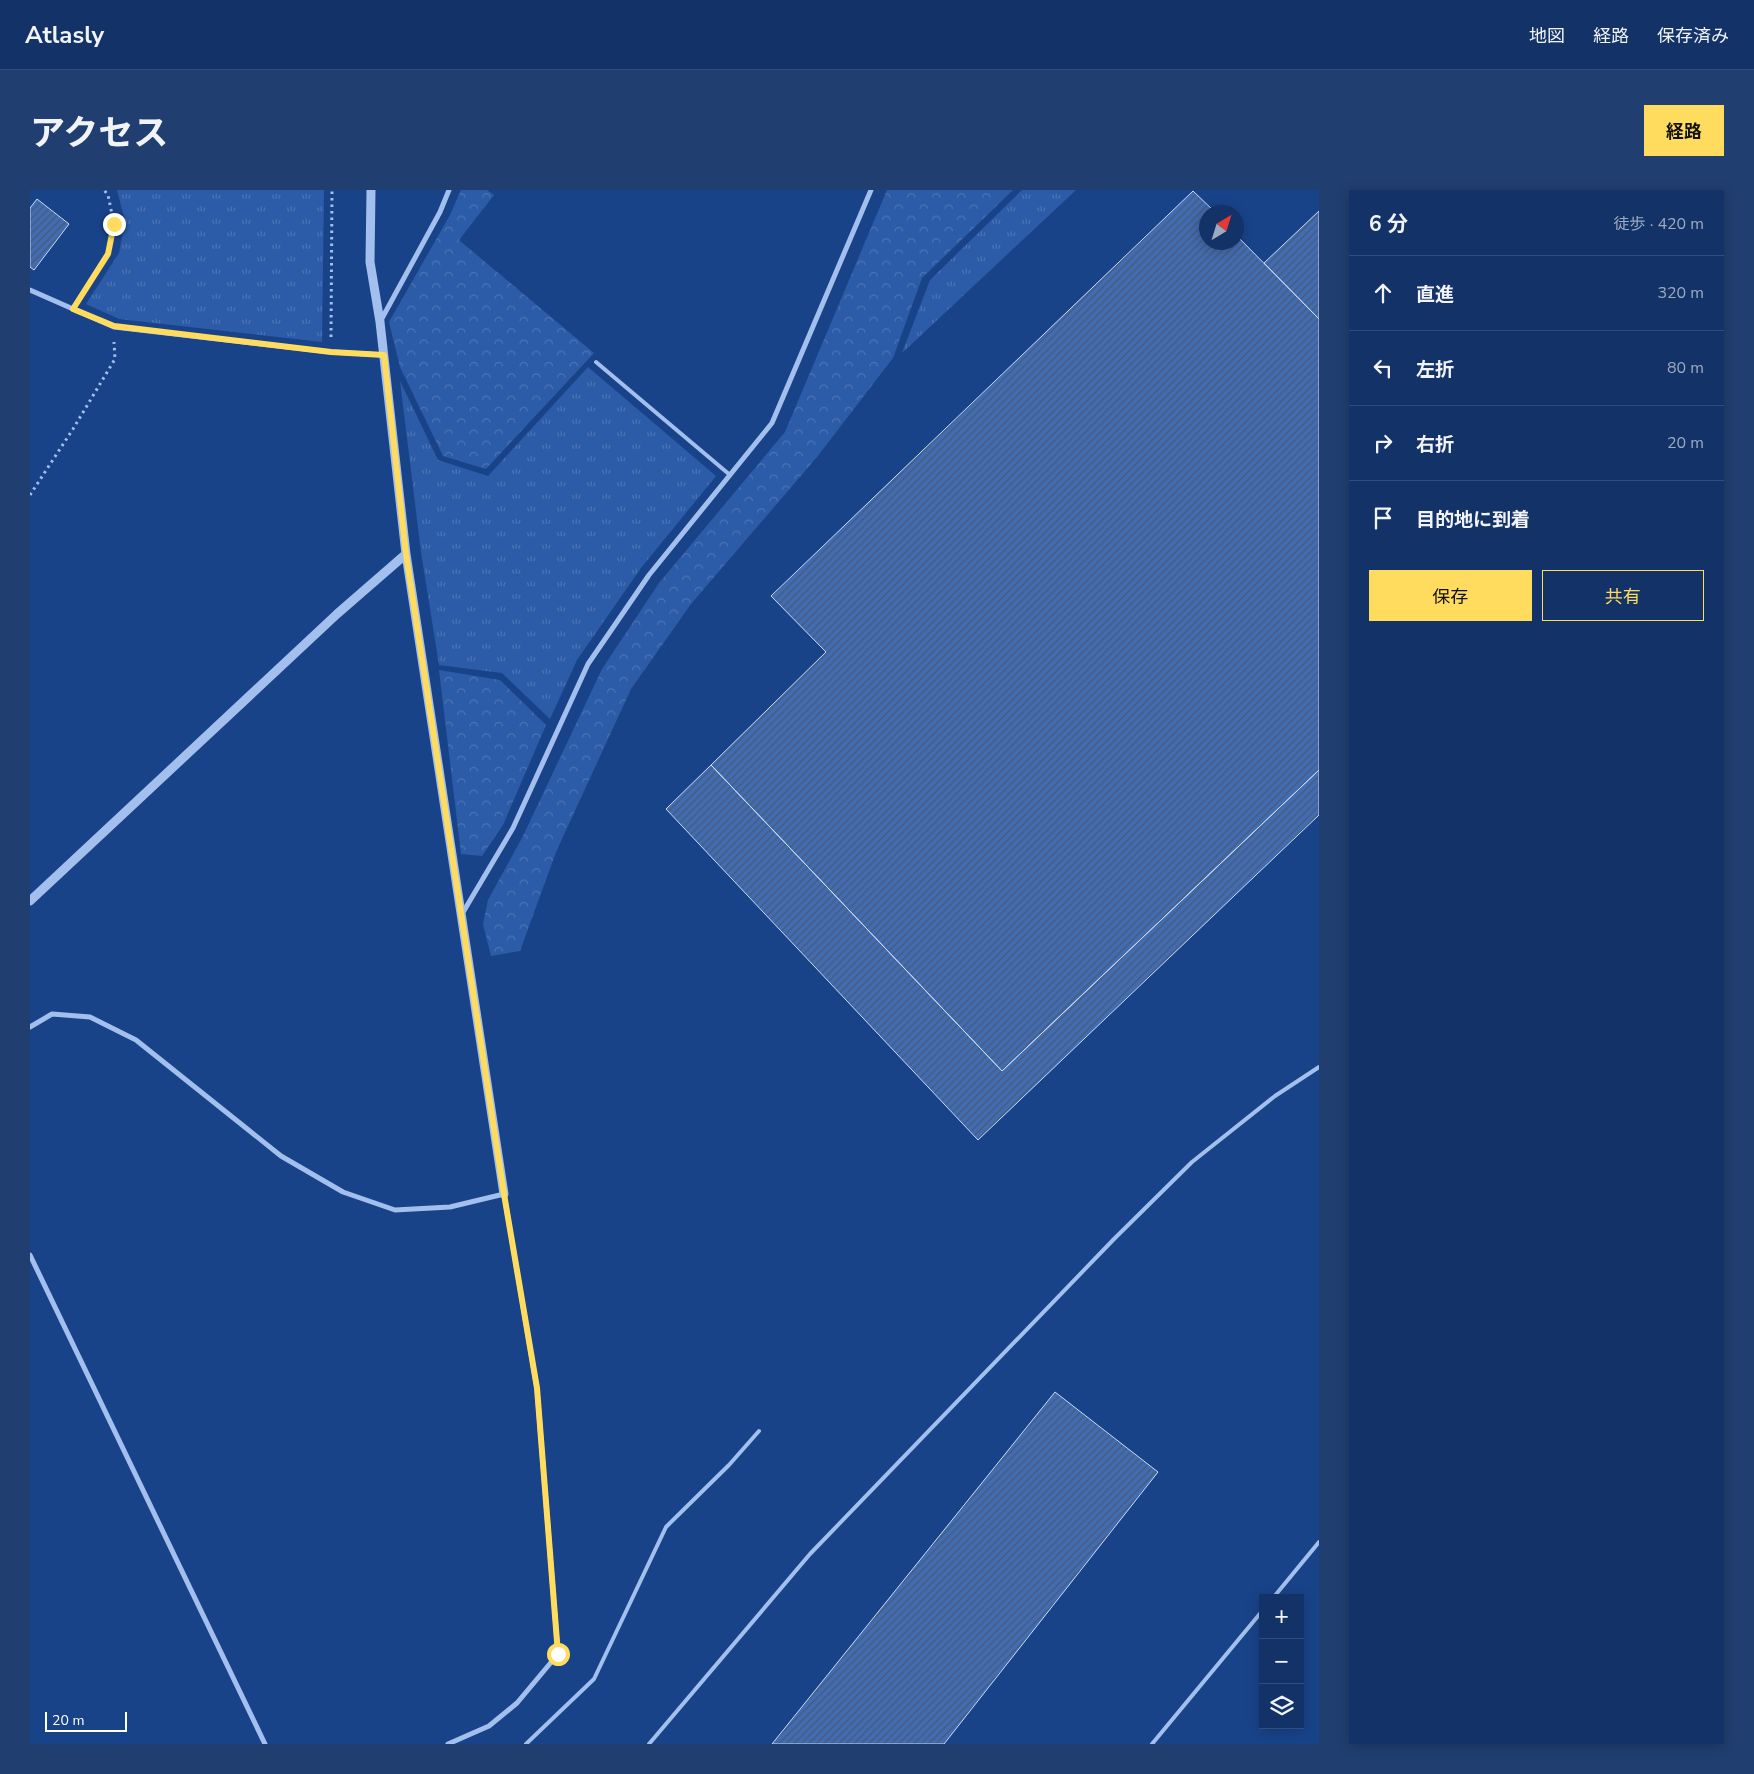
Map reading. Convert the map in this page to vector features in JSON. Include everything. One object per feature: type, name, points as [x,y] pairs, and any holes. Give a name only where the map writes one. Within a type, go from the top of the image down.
[{"type":"street","points":[[371,190],[370,262],[380,322],[406,554],[460,916],[537,1388],[558,1654],[517,1703],[489,1726],[448,1744]]},
{"type":"street","points":[[380,322],[440,212],[449,190]]},
{"type":"street","points":[[460,916],[512,828],[588,664],[649,575],[772,423],[871,190]]},
{"type":"street","points":[[30,290],[114,326],[331,352],[384,355]]},
{"type":"street","points":[[30,901],[330,621],[406,554]]},
{"type":"street","points":[[30,1026],[52,1014],[90,1017],[136,1040],[281,1156],[343,1192],[394,1210],[450,1207],[504,1194]]},
{"type":"street","points":[[30,1255],[265,1744]]},
{"type":"lane","points":[[596,362],[730,475]]},
{"type":"lane","points":[[648,1744],[810,1554],[1114,1239],[1192,1162],[1275,1096],[1319,1067]]},
{"type":"lane","points":[[526,1744],[594,1679],[666,1527],[759,1431]]},
{"type":"lane","points":[[1276,1594],[1319,1542]]},
{"type":"lane","points":[[1152,1744],[1259,1615]]},
{"type":"path","points":[[73,309],[108,254],[114,224],[108,195],[104,190]]},
{"type":"path","points":[[331,352],[332,190]]},
{"type":"path","points":[[30,495],[73,429],[114,359],[114,326]]},
{"type":"green space","points":[[117,190],[324,190],[322,342],[119,319],[86,304],[119,253],[125,221]]},
{"type":"green space","points":[[461,190],[487,190],[494,195],[459,240],[594,353],[486,469],[443,456],[400,367],[389,322],[450,215]]},
{"type":"green space","points":[[887,190],[1013,190],[922,278],[893,358],[817,457],[691,604],[631,689],[556,852],[520,951],[491,956],[483,924],[488,900],[523,836],[602,669],[659,583],[785,432]]},
{"type":"green space","points":[[1022,190],[1076,190],[902,353],[930,280]]},
{"type":"green space","points":[[588,367],[716,476],[641,568],[577,660],[550,719],[502,673],[439,665],[421,552],[400,381],[438,460],[488,476]]},
{"type":"green space","points":[[439,670],[500,680],[546,725],[503,825],[482,856],[461,854]]},
{"type":"building","points":[[1193,191],[1208,205],[1199,205],[1199,250],[1244,250],[1244,243],[1319,319],[1319,770],[1002,1071],[711,765],[826,652],[771,596]]},
{"type":"building","points":[[37,199],[69,224],[34,270],[30,267],[30,208]]},
{"type":"building","points":[[1319,211],[1319,319],[1264,263]]},
{"type":"building","points":[[711,765],[1002,1071],[1319,770],[1319,815],[978,1140],[666,809]]},
{"type":"building","points":[[1055,1392],[1158,1472],[944,1744],[772,1744]]},
{"type":"route","points":[[114,224],[108,254],[73,309],[114,326],[331,352],[384,355],[406,554],[460,916],[537,1388],[558,1654]]}]
